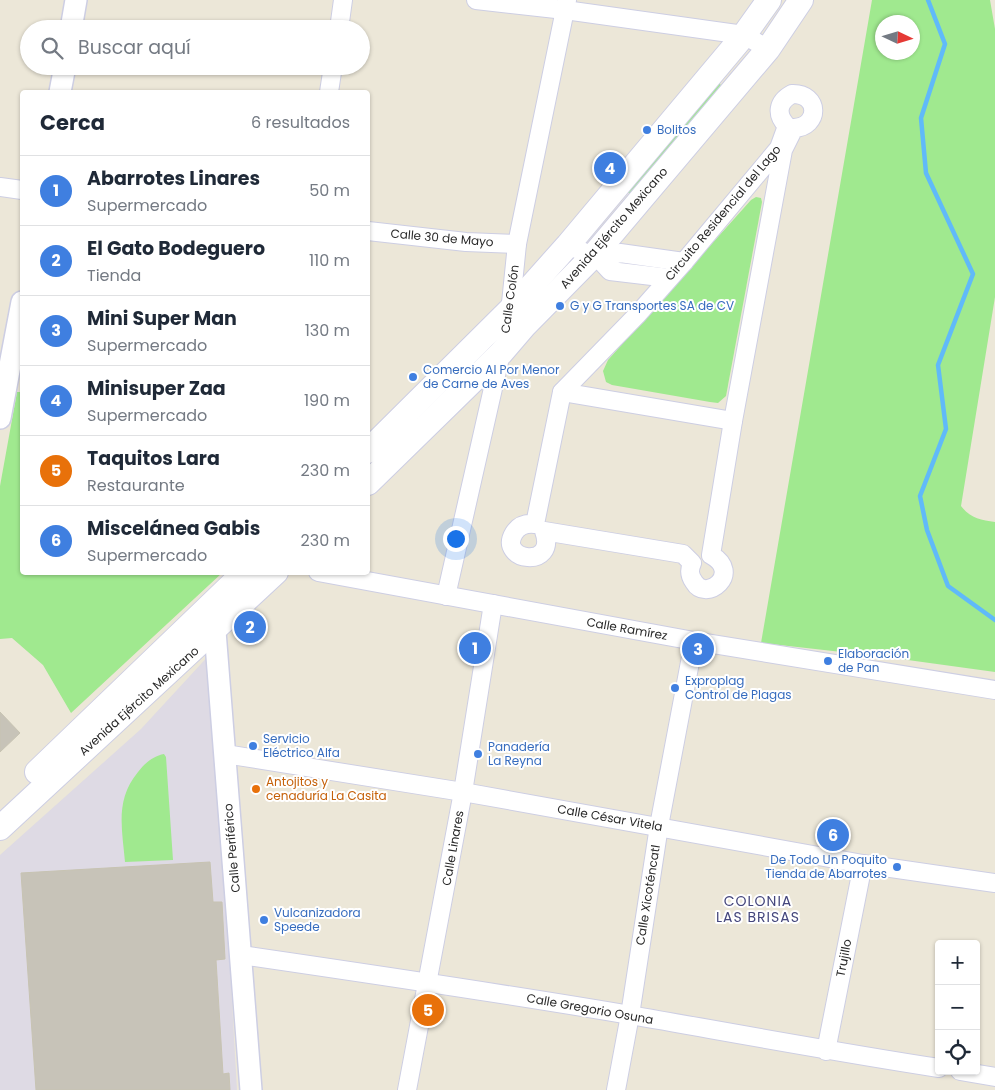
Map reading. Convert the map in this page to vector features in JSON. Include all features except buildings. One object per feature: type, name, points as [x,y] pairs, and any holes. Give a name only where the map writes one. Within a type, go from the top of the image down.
[{"type":"main road","name":"Avenida Ejército Mexicano","points":[[370,449],[510,310],[568,245],[744,36],[769,0]]},
{"type":"main road","name":"Avenida Ejército Mexicano","points":[[370,481],[501,353],[525,325],[596,257],[768,49],[801,0]]},
{"type":"main road","name":"Avenida Ejército Mexicano","points":[[0,807],[210,607],[241,575]]},
{"type":"main road","name":"Avenida Ejército Mexicano","points":[[0,828],[215,631],[273,575]]},
{"type":"street","points":[[73,20],[76,0]]},
{"type":"street","points":[[340,20],[343,0]]},
{"type":"street","points":[[476,0],[566,5],[744,36],[768,49]]},
{"type":"street","name":"Calle Colón","points":[[446,596],[510,310],[517,244],[566,5]]},
{"type":"street","points":[[60,90],[63,75]]},
{"type":"street","points":[[329,90],[332,75]]},
{"type":"street","name":"Circuito Residencial del Lago","points":[[792,94],[806,96],[811,101],[813,116],[806,126],[794,128],[783,150],[733,421],[711,555],[719,559],[723,567],[724,575],[721,582],[709,589],[702,589],[695,585],[690,574],[692,563],[683,554],[544,532],[546,544],[542,553],[535,557],[527,558],[520,556],[512,545],[512,538],[515,530],[525,524],[535,524],[562,392],[637,315],[684,262],[779,148],[787,126],[779,114],[780,105],[785,98],[792,94]]},
{"type":"street","points":[[0,187],[20,190]]},
{"type":"street","name":"Calle 30 de Mayo","points":[[370,231],[466,242],[517,244]]},
{"type":"street","points":[[568,245],[596,257],[610,271],[669,278]]},
{"type":"street","points":[[596,257],[620,253],[684,262]]},
{"type":"street","points":[[0,418],[3,388],[20,311]]},
{"type":"street","points":[[562,392],[733,421]]},
{"type":"street","name":"Calle Ramírez","points":[[334,575],[694,641],[995,690]]},
{"type":"street","name":"Calle Linares","points":[[407,1090],[463,792],[493,604]]},
{"type":"street","name":"Calle Periférico","points":[[210,607],[215,631],[251,1090]]},
{"type":"street","name":"Calle Xicoténcatl","points":[[616,1090],[630,1015],[659,826],[694,641]]},
{"type":"street","name":"Calle César Vitela","points":[[225,754],[463,792],[863,864],[995,883]]},
{"type":"street","name":"Trujillo","points":[[826,1051],[863,864]]},
{"type":"street","name":"Calle Gregorio Osuna","points":[[241,956],[428,982],[630,1015],[826,1051],[935,1067]]},
{"type":"street","points":[[980,1074],[995,1076]]},
{"type":"shaded area","points":[[212,652],[237,1090],[0,1090],[0,855],[141,729]]},
{"type":"green space","points":[[872,0],[990,0],[995,29],[995,297],[961,506],[976,518],[995,522],[995,672],[761,643]]},
{"type":"green space","points":[[719,81],[721,86],[631,193],[627,193]]},
{"type":"green space","points":[[756,197],[761,198],[762,202],[726,396],[718,403],[612,385],[606,382],[603,371],[608,360],[751,200]]},
{"type":"green space","points":[[17,392],[20,392],[20,575],[220,575],[71,713],[43,665],[12,638],[0,639],[0,486]]},
{"type":"green space","points":[[164,754],[166,757],[173,860],[125,862],[122,815],[126,793],[143,766],[153,758]]},
{"type":"waterway","points":[[928,0],[945,44],[921,118],[926,173],[973,274],[938,365],[946,429],[920,496],[927,530],[948,586],[995,620]]},
{"type":"place","name":"Bolitos","points":[[647,130]]},
{"type":"place","name":"Minisuper Zaa","points":[[610,168]]},
{"type":"place","name":"G y G Transportes SA de CV","points":[[560,306]]},
{"type":"place","name":"Comercio Al Por Menor de Carne de Aves","points":[[413,377]]},
{"type":"place","name":"El Gato Bodeguero","points":[[250,627]]},
{"type":"place","name":"Abarrotes Linares","points":[[475,648]]},
{"type":"place","name":"Mini Super Man","points":[[698,649]]},
{"type":"place","name":"Elaboración de Pan","points":[[828,661]]},
{"type":"place","name":"Exproplag Control de Plagas","points":[[675,688]]},
{"type":"place","name":"Servicio Eléctrico Alfa","points":[[253,746]]},
{"type":"place","name":"Panadería La Reyna","points":[[478,754]]},
{"type":"place","name":"Antojitos y cenaduría La Casita","points":[[256,789]]},
{"type":"place","name":"Miscelánea Gabis","points":[[833,835]]},
{"type":"place","name":"De Todo Un Poquito Tienda de Abarrotes","points":[[897,867]]},
{"type":"place","name":"Vulcanizadora Speede","points":[[264,920]]},
{"type":"place","name":"Taquitos Lara","points":[[428,1010]]},
{"type":"district","name":"COLONIA LAS BRISAS","points":[[758,910]]}]
